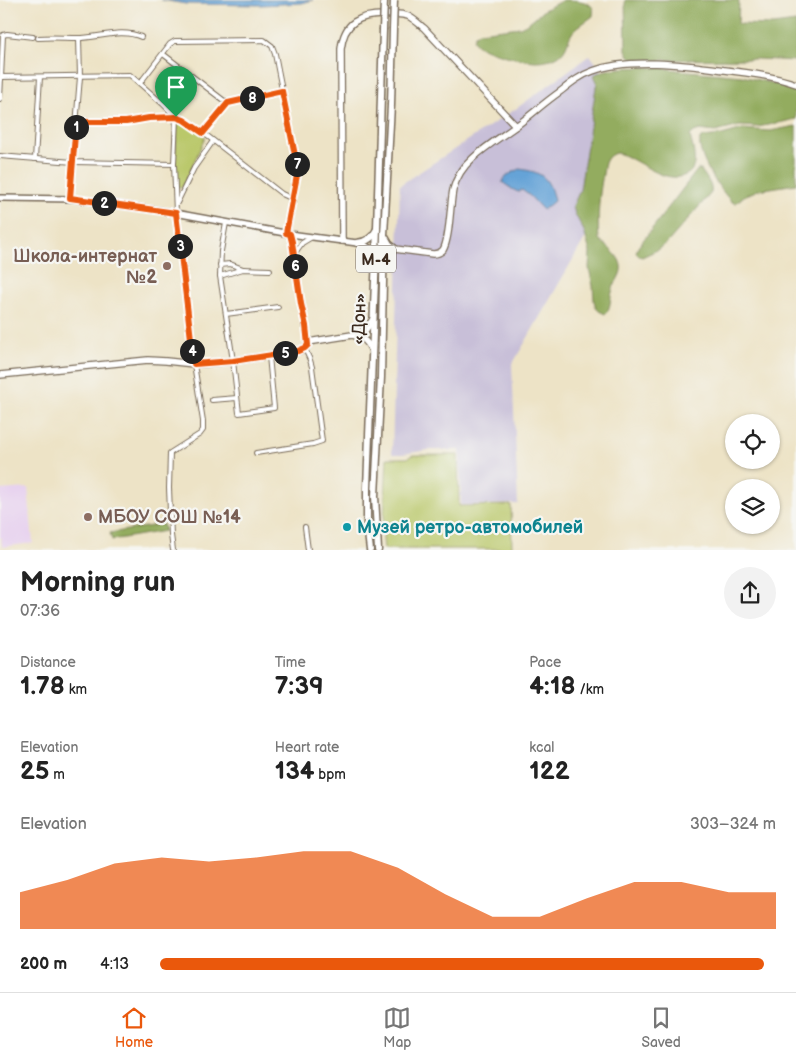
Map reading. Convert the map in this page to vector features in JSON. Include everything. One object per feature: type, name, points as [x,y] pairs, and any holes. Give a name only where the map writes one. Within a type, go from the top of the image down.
[{"type":"highway","name":"«Дон»","points":[[368,550],[368,442],[373,353],[384,0]]},
{"type":"highway","name":"«Дон»","points":[[378,550],[375,496],[394,0]]},
{"type":"highway","points":[[356,243],[370,239],[375,234],[377,228]]},
{"type":"highway","points":[[384,235],[388,244],[395,249]]},
{"type":"highway","points":[[356,243],[368,247],[376,258]]},
{"type":"highway","points":[[384,259],[388,252],[395,249]]},
{"type":"main road","points":[[342,241],[341,43],[345,32],[353,22],[364,17],[400,14],[414,20],[424,28],[516,126]]},
{"type":"main road","points":[[395,249],[436,254],[443,249],[448,230],[453,190],[458,176],[467,164],[489,145],[581,76],[595,70],[614,65],[654,64],[700,67],[770,77],[796,84]]},
{"type":"main road","points":[[0,375],[148,360],[194,364],[269,356],[298,351],[306,346],[365,331],[374,318]]},
{"type":"main road","points":[[352,335],[365,340],[373,353]]},
{"type":"street","points":[[38,38],[79,38],[122,33],[141,37]]},
{"type":"street","points":[[0,99],[3,35],[33,36]]},
{"type":"street","points":[[70,198],[80,77],[79,38]]},
{"type":"street","points":[[140,83],[173,41],[264,40],[272,46],[275,54],[298,170],[288,234],[294,254],[306,346],[312,367],[322,441],[256,453]]},
{"type":"street","points":[[163,54],[228,103]]},
{"type":"street","points":[[1,77],[128,75],[140,83],[176,117],[174,164],[176,213],[203,430],[200,434],[170,452],[169,490],[173,550]]},
{"type":"street","points":[[35,159],[40,77]]},
{"type":"street","points":[[203,133],[228,103],[282,91]]},
{"type":"street","points":[[76,122],[126,122],[149,118],[176,117],[203,133],[282,194],[293,199]]},
{"type":"street","points":[[176,205],[194,168],[213,141]]},
{"type":"street","points":[[0,156],[73,162],[174,164]]},
{"type":"street","points":[[0,198],[70,198],[176,213],[288,234],[356,243]]},
{"type":"street","points":[[226,223],[221,251],[220,276],[233,361],[238,413],[274,408],[269,356]]},
{"type":"street","points":[[294,254],[302,243],[312,237]]},
{"type":"street","points":[[220,265],[230,264],[244,270]]},
{"type":"street","points":[[220,276],[244,270],[270,270]]},
{"type":"street","points":[[226,314],[278,307]]},
{"type":"street","points":[[212,400],[237,398]]},
{"type":"street","points":[[304,527],[308,550]]},
{"type":"shaded area","points":[[590,55],[609,81],[595,221],[512,365],[518,504],[461,505],[460,450],[428,450],[392,454],[400,185],[517,108]]},
{"type":"shaded area","points":[[28,488],[33,543],[2,547],[0,538],[0,490]]},
{"type":"green space","points":[[563,0],[588,3],[593,8],[593,16],[574,31],[564,51],[558,56],[535,61],[515,58],[486,50],[477,45],[473,39],[479,32],[520,27],[544,10]]},
{"type":"green space","points":[[625,0],[738,0],[738,24],[773,25],[796,22],[796,61],[757,59],[634,59],[629,56],[626,50]]},
{"type":"green space","points":[[644,67],[742,76],[796,89],[796,119],[757,127],[740,126],[715,132],[700,130],[694,132],[690,136],[694,153],[694,165],[689,173],[683,176],[669,177],[618,153],[609,157],[605,164],[600,190],[599,239],[615,254],[621,263],[621,269],[605,314],[596,308],[589,268],[590,252],[584,231],[573,206],[580,190],[597,82],[594,75],[611,69]]},
{"type":"green space","points":[[178,121],[204,135],[205,138],[181,188],[176,185],[175,161]]},
{"type":"green space","points":[[796,126],[796,184],[758,190],[744,196],[736,203],[732,202],[715,181],[705,163],[700,139],[743,129],[770,131]]},
{"type":"green space","points":[[698,169],[701,170],[708,181],[711,193],[667,243],[642,257],[639,256],[636,252],[638,247]]},
{"type":"green space","points":[[413,455],[458,455],[459,506],[511,505],[512,549],[384,549],[387,458],[407,458]]},
{"type":"green space","points":[[163,524],[165,531],[112,540],[110,533]]},
{"type":"water","points":[[161,0],[313,0],[302,3],[261,5],[186,4]]},
{"type":"water","points":[[519,169],[539,174],[550,186],[554,201],[543,210],[522,190],[518,192],[502,182],[506,176]]},
{"type":"place","name":"Школа-интернат №2","points":[[167,266]]},
{"type":"place","name":"МБОУ СОШ №14","points":[[88,517]]},
{"type":"place","name":"Музей ретро-автомобилей","points":[[347,527]]},
{"type":"route","points":[[282,91],[298,170],[286,233],[290,234],[292,242],[306,326],[308,344],[303,350],[233,361],[194,364],[176,213],[70,198],[76,122],[126,122],[149,118],[176,117],[192,124],[203,133],[228,103],[282,91]]}]
